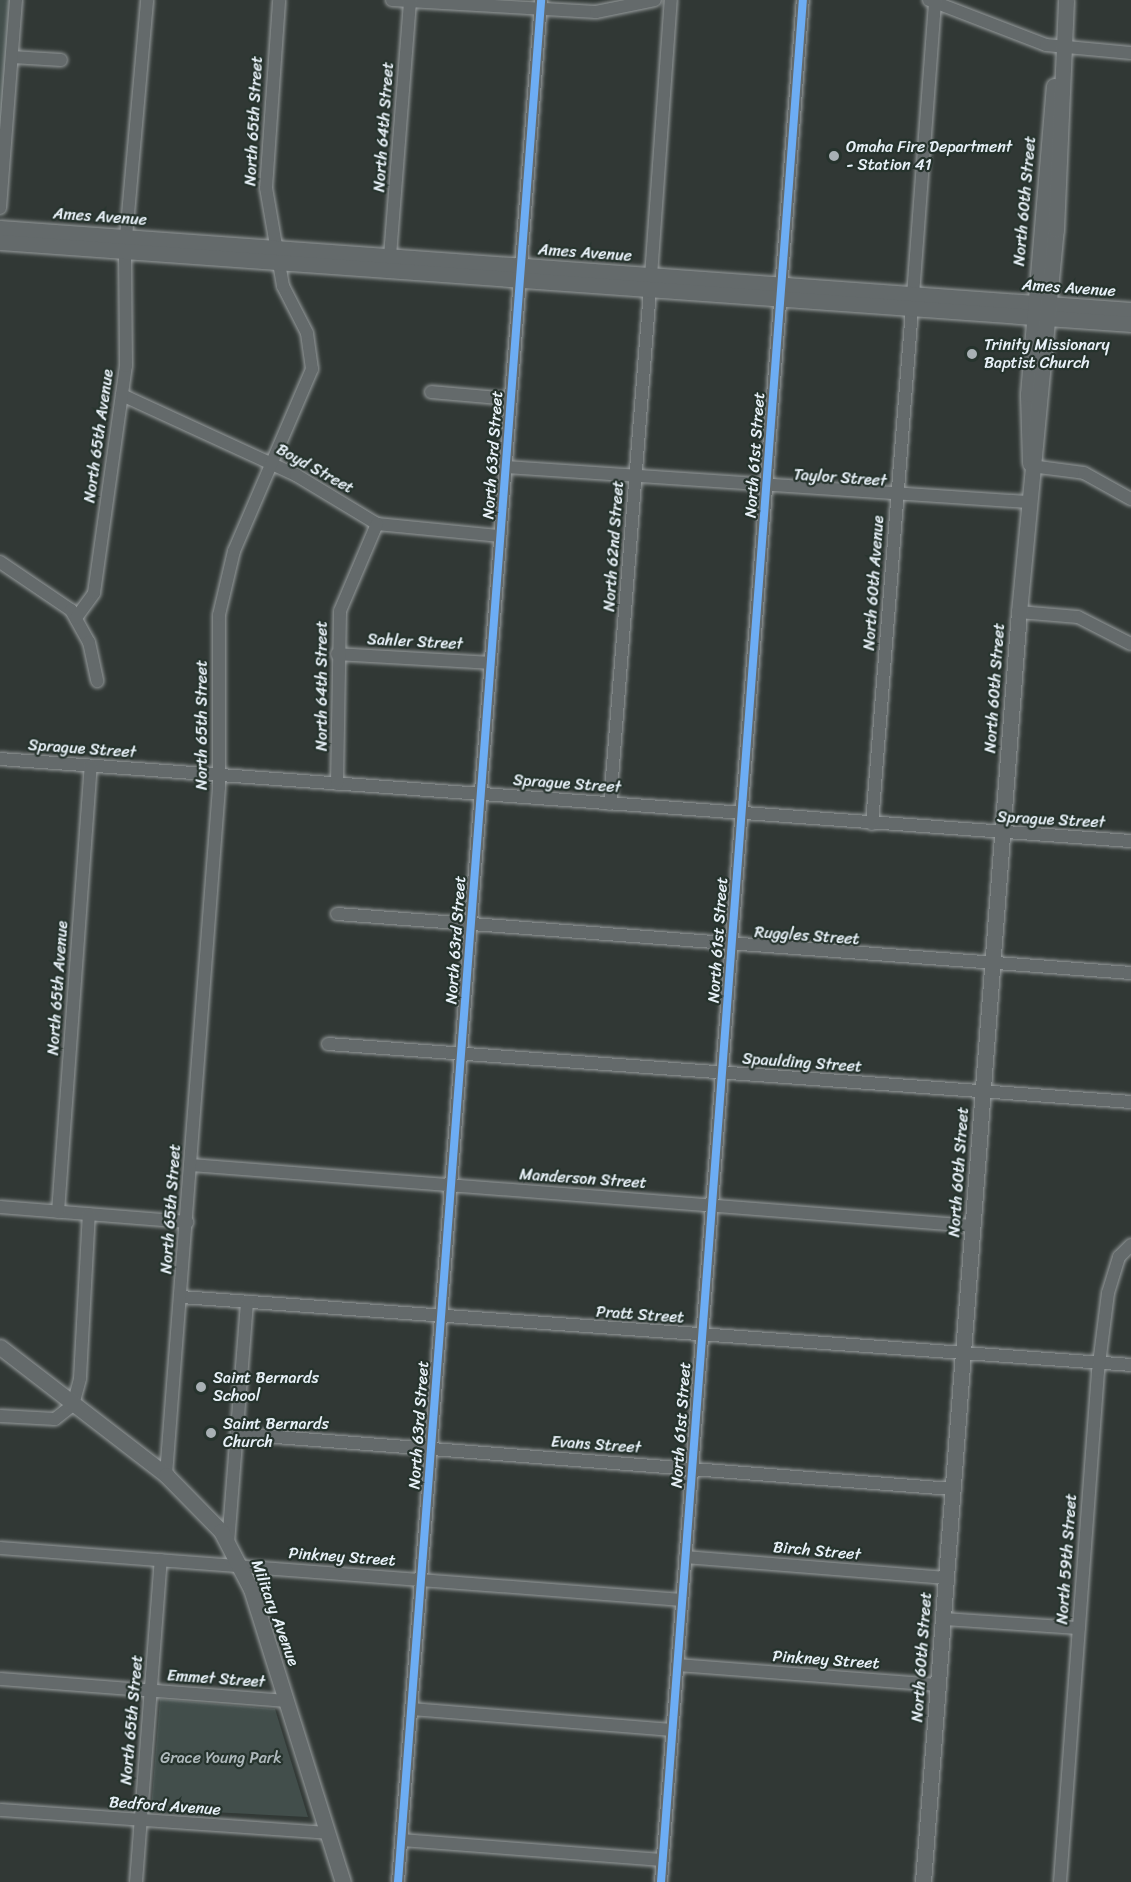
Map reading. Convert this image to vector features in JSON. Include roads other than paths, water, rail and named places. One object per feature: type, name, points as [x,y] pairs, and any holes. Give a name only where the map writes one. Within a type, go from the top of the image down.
[{"type":"main road","name":"North 60th Street","points":[[923,1882],[1019,612],[1031,466],[1038,441],[1042,311],[1066,0]]},
{"type":"main road","name":"Ames Avenue","points":[[0,228],[125,244]]},
{"type":"main road","name":"Ames Avenue","points":[[0,242],[125,244],[279,255],[1042,311],[1131,324]]},
{"type":"main road","name":"Ames Avenue","points":[[279,255],[390,256],[520,273]]},
{"type":"main road","name":"Ames Avenue","points":[[1042,311],[1131,310]]},
{"type":"main road","name":"Military Avenue","points":[[0,1347],[166,1475],[228,1544],[240,1566],[286,1701],[343,1882]]},
{"type":"street","points":[[0,208],[16,0]]},
{"type":"street","name":"North 65th Avenue","points":[[76,618],[94,593],[122,395],[127,347],[125,244],[147,0]]},
{"type":"street","name":"North 65th Street","points":[[166,1475],[187,1222],[219,776],[222,592],[312,369],[310,339],[285,292],[265,179],[279,0]]},
{"type":"street","points":[[392,0],[611,11],[655,0]]},
{"type":"street","name":"North 62nd Street","points":[[610,804],[671,0]]},
{"type":"street","name":"North 61st Street","points":[[661,1882],[803,0]]},
{"type":"street","points":[[933,0],[1062,48],[1131,53]]},
{"type":"street","name":"North 60th Avenue","points":[[872,824],[933,0]]},
{"type":"street","name":"North 64th Street","points":[[390,256],[410,1]]},
{"type":"street","name":"North 63rd Street","points":[[398,1882],[541,6]]},
{"type":"street","points":[[12,57],[61,60]]},
{"type":"street","points":[[431,392],[510,399]]},
{"type":"street","name":"Boyd Street","points":[[122,395],[273,464],[377,524],[500,536]]},
{"type":"street","points":[[1031,466],[1084,473],[1131,499]]},
{"type":"street","name":"Taylor Street","points":[[506,467],[897,496],[1028,502]]},
{"type":"street","name":"North 64th Street","points":[[337,784],[337,654],[343,600],[377,524]]},
{"type":"street","points":[[0,562],[63,603],[76,618],[89,642],[97,681]]},
{"type":"street","points":[[1019,612],[1078,617],[1131,644]]},
{"type":"street","name":"Sahler Street","points":[[337,654],[491,663]]},
{"type":"street","name":"Sprague Street","points":[[0,759],[1003,834],[1131,841]]},
{"type":"street","name":"North 65th Avenue","points":[[58,1212],[91,766]]},
{"type":"street","name":"Ruggles Street","points":[[337,914],[1131,973]]},
{"type":"street","name":"Spaulding Street","points":[[328,1044],[1131,1102]]},
{"type":"street","name":"Manderson Street","points":[[191,1165],[973,1226]]},
{"type":"street","points":[[0,1207],[187,1222]]},
{"type":"street","points":[[0,1416],[56,1419],[73,1405],[80,1378],[89,1214]]},
{"type":"street","name":"North 59th Street","points":[[1060,1882],[1099,1363],[1108,1293],[1119,1257],[1130,1245]]},
{"type":"street","name":"Pratt Street","points":[[181,1297],[1131,1365]]},
{"type":"street","points":[[228,1544],[247,1302]]},
{"type":"street","name":"Evans Street","points":[[237,1434],[952,1489]]},
{"type":"street","name":"Pinkney Street","points":[[0,1548],[681,1600]]},
{"type":"street","name":"Birch Street","points":[[685,1557],[946,1578]]},
{"type":"street","name":"North 65th Street","points":[[136,1882],[161,1560]]},
{"type":"street","points":[[943,1619],[1079,1628]]},
{"type":"street","name":"Pinkney Street","points":[[677,1665],[938,1685]]},
{"type":"street","name":"Emmet Street","points":[[0,1679],[286,1701]]},
{"type":"street","points":[[411,1710],[672,1730]]},
{"type":"street","name":"Bedford Avenue","points":[[0,1810],[328,1833]]},
{"type":"street","points":[[401,1840],[662,1860]]},
{"type":"place","name":"Omaha Fire Department - Station 41","points":[[834,156]]},
{"type":"place","name":"Trinity Missionary Baptist Church","points":[[972,354]]},
{"type":"place","name":"Saint Bernards School","points":[[201,1387]]},
{"type":"place","name":"Saint Bernards Church","points":[[211,1433]]},
{"type":"park label","name":"Grace Young Park","points":[[221,1758]]}]
